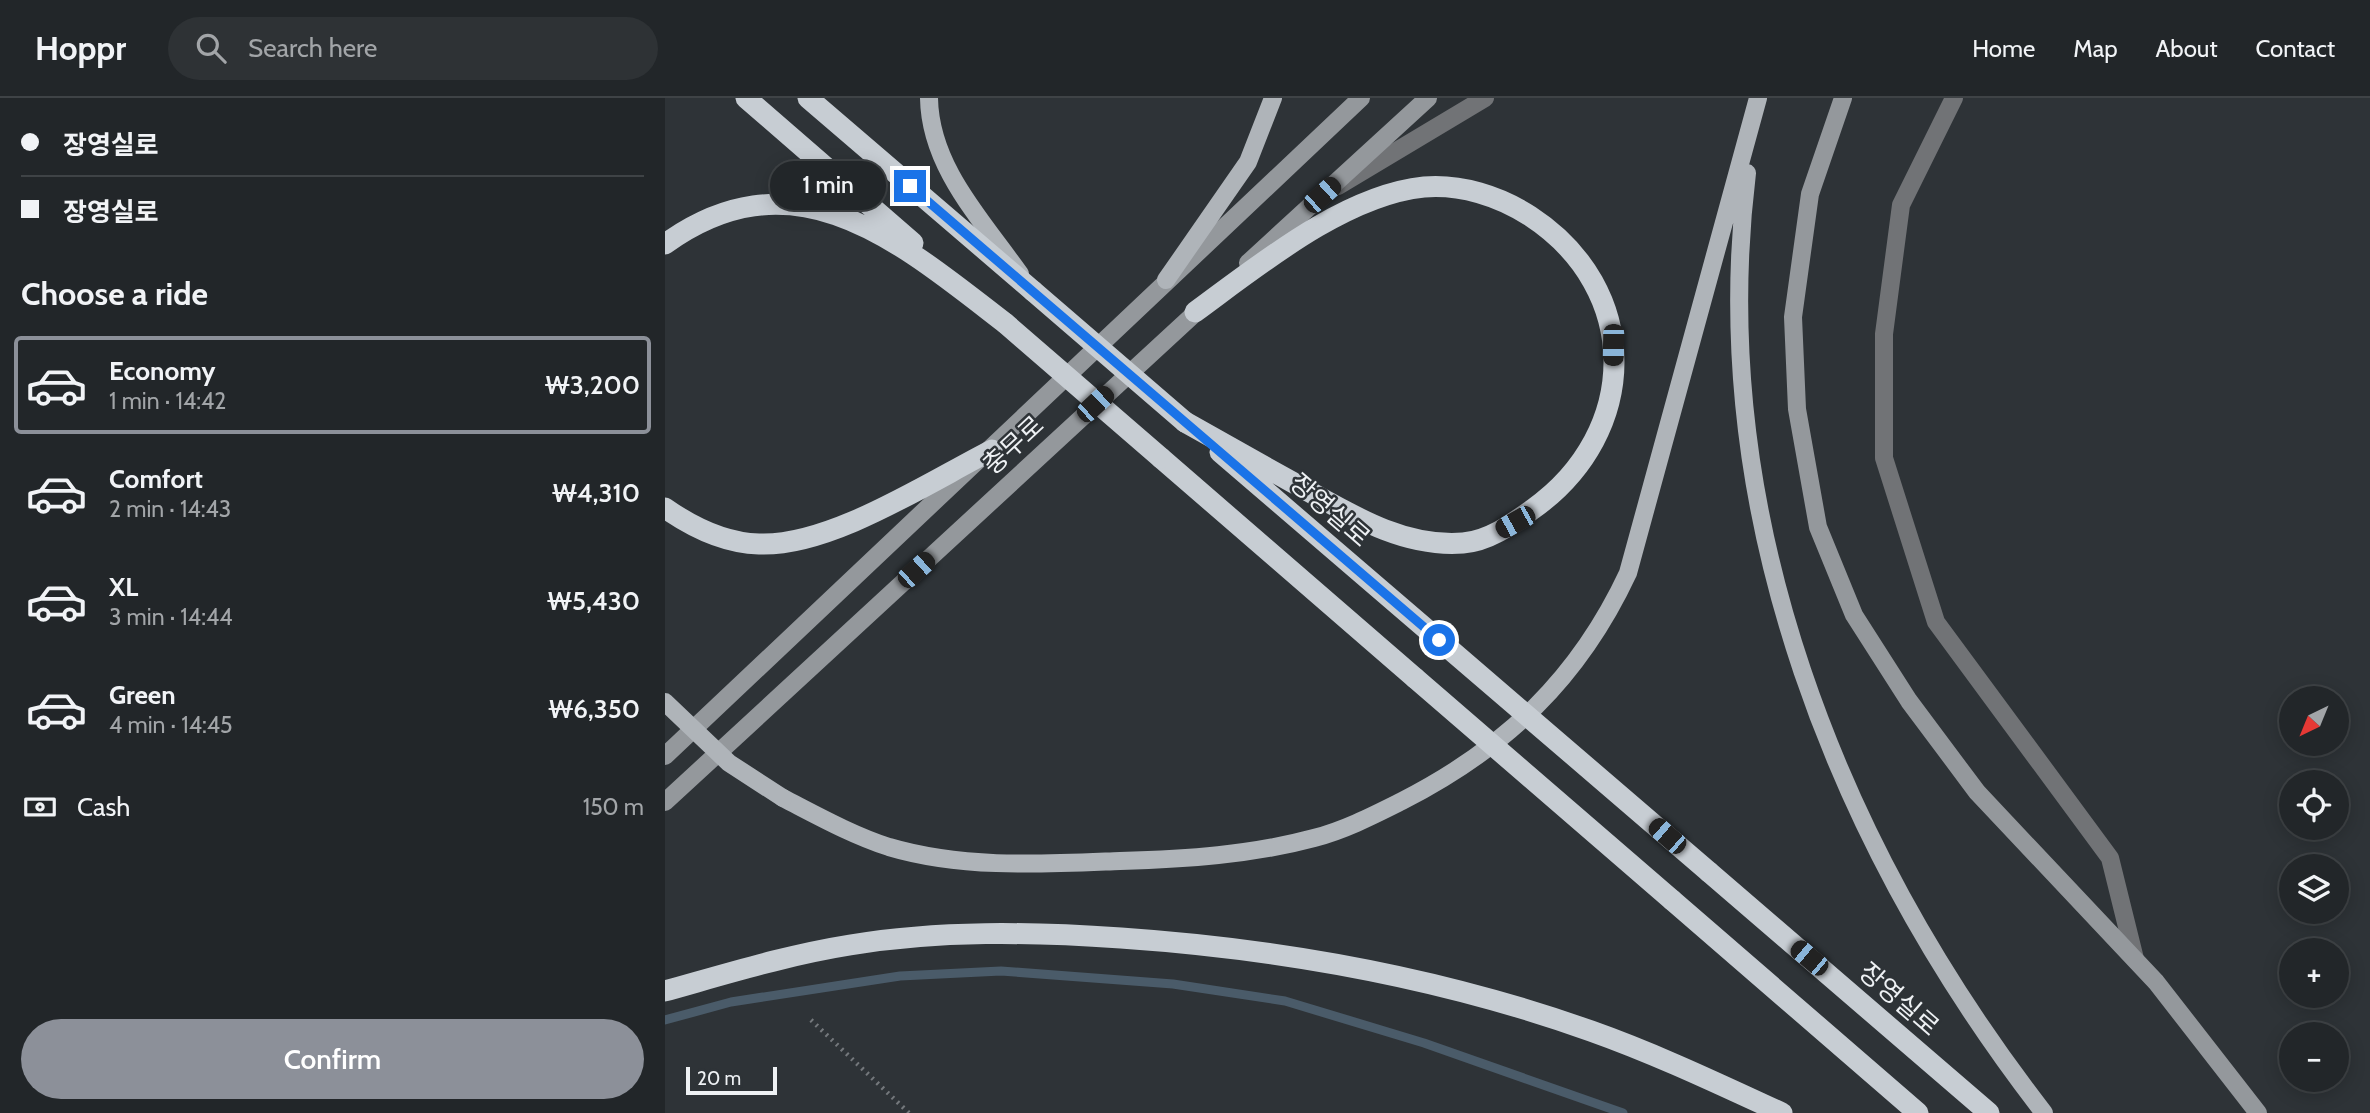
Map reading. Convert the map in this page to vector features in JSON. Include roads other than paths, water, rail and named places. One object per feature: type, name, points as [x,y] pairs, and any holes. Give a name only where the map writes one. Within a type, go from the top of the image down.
[{"type":"highway","points":[[746,98],[1918,1113]]},
{"type":"highway","points":[[808,98],[1185,422],[1356,518],[1399,536],[1464,543],[1487,537],[1515,522],[1571,476],[1599,437],[1609,408],[1613,345],[1606,313],[1592,279],[1571,250],[1546,227],[1520,209],[1487,194],[1453,187],[1422,187],[1350,211],[1275,254],[1195,312]]},
{"type":"highway","points":[[665,244],[710,216],[742,206],[772,203],[803,206],[834,215],[907,249],[1005,323]]},
{"type":"highway","name":"장영실로","points":[[1185,422],[1989,1113]]},
{"type":"highway","points":[[665,508],[684,521],[733,540],[760,544],[787,541],[851,522],[992,450]]},
{"type":"highway","points":[[665,991],[755,966],[850,945],[962,933],[1064,934],[1210,944],[1335,962],[1465,993],[1590,1031],[1697,1074],[1782,1113]]},
{"type":"main road","points":[[929,98],[932,132],[940,156],[1033,291]]},
{"type":"main road","points":[[1165,280],[1248,162],[1273,98]]},
{"type":"main road","points":[[665,702],[729,763],[783,799],[847,831],[890,847],[941,858],[997,864],[1039,864],[1211,856],[1317,837],[1367,818],[1432,785],[1484,752],[1534,709],[1581,657],[1608,616],[1628,573],[1759,98]]},
{"type":"main road","points":[[1759,98],[1741,218],[1743,371],[1760,512],[1800,669],[1862,824],[1904,906],[1944,974],[1994,1049],[2044,1113]]},
{"type":"street","name":"충무로","points":[[665,802],[1428,98]]},
{"type":"street","points":[[1322,195],[1485,98]]},
{"type":"street","points":[[1843,98],[1810,194],[1793,317],[1797,409],[1818,527],[1854,615],[1909,701],[1977,792],[2135,959],[2258,1113]]},
{"type":"street","points":[[1954,98],[1901,205],[1884,334],[1884,458],[1936,622],[2110,858],[2135,959]]},
{"type":"street","name":"충무로","points":[[665,756],[992,450],[1165,280],[1359,99]]},
{"type":"waterway","points":[[665,1020],[731,1002],[900,976],[1001,971],[1173,984],[1285,1001],[1424,1043],[1623,1113]]}]
